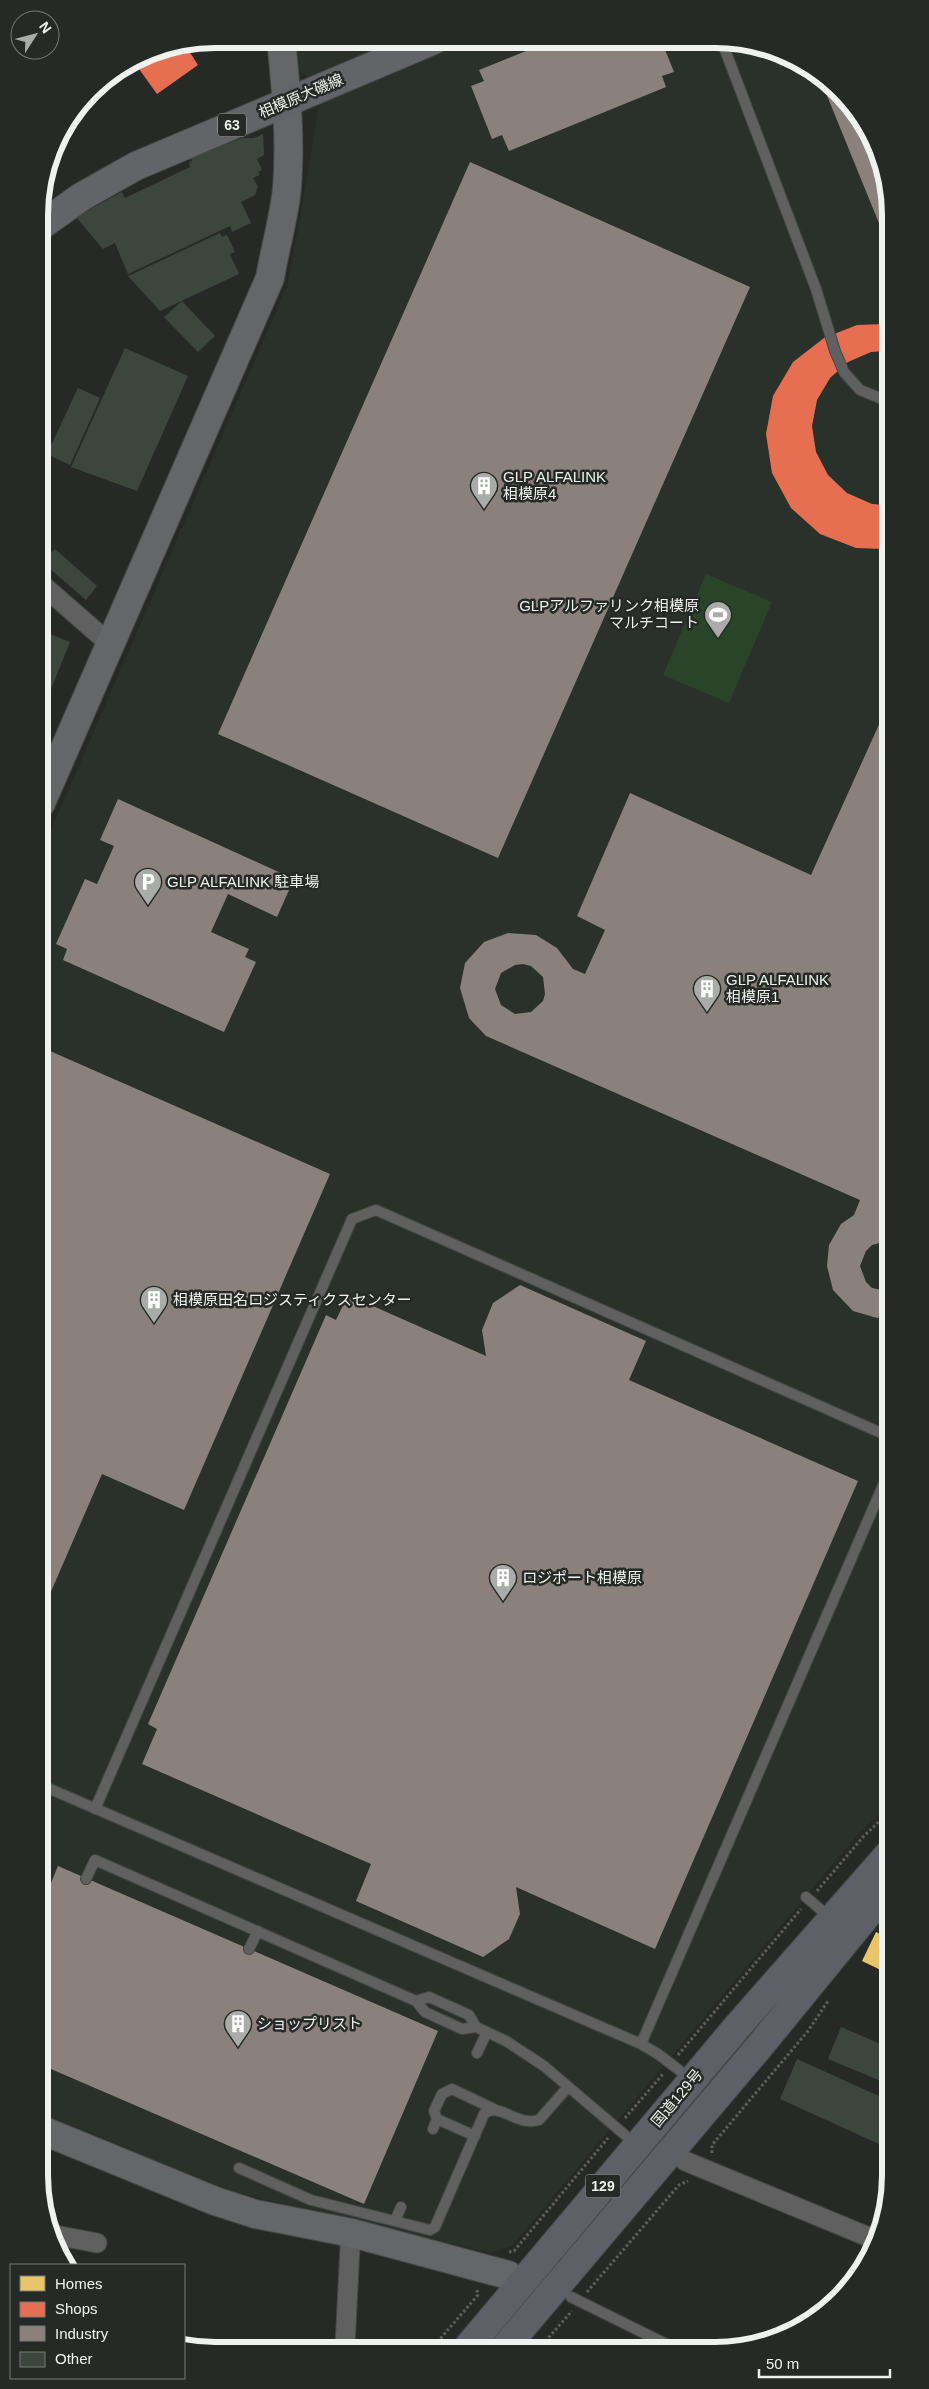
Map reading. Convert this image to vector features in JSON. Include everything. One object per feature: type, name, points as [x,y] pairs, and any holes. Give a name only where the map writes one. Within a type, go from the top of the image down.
[{"type":"highway","points":[[451,2342],[507,2264],[621,2132],[812,1902],[881,1872]]},
{"type":"highway","name":"国道129号","points":[[472,2342],[737,2027],[881,1874]]},
{"type":"highway","name":"国道129号","points":[[510,2342],[759,2047],[851,1934],[881,1877]]},
{"type":"highway","points":[[533,2342],[576,2299],[690,2170],[808,2013],[851,1934]]},
{"type":"main road","name":"相模原大磯線","points":[[48,221],[81,198],[136,166],[415,48]]},
{"type":"street","points":[[48,786],[270,278],[286,190],[287,102],[282,48]]},
{"type":"street","points":[[48,590],[110,644]]},
{"type":"street","points":[[48,2134],[215,2201],[255,2214],[507,2264]]},
{"type":"street","points":[[690,2170],[869,2237]]},
{"type":"street","points":[[345,2342],[352,2233]]},
{"type":"street","points":[[60,2240],[97,2243]]},
{"type":"lane","points":[[724,48],[816,288],[835,351],[844,372],[860,390],[882,399]]},
{"type":"lane","points":[[95,1809],[352,1219],[376,1210],[881,1433]]},
{"type":"lane","points":[[641,2044],[881,1489]]},
{"type":"lane","points":[[48,1788],[641,2044],[675,2067]]},
{"type":"lane","points":[[86,1879],[95,1860],[416,2001],[425,2012],[462,2029],[476,2027]]},
{"type":"lane","points":[[249,1949],[258,1931]]},
{"type":"lane","points":[[416,2001],[429,1997],[469,2015],[476,2027],[506,2041],[544,2066],[621,2132]]},
{"type":"lane","points":[[477,2053],[486,2032]]},
{"type":"lane","points":[[475,2136],[435,2124],[434,2111],[442,2094],[452,2089],[461,2089],[496,2110],[524,2122],[539,2120],[568,2087]]},
{"type":"lane","points":[[239,2168],[311,2200],[430,2230],[435,2228],[484,2114],[489,2110],[496,2110]]},
{"type":"lane","points":[[395,2221],[401,2207]]},
{"type":"lane","points":[[576,2299],[662,2342]]},
{"type":"path","points":[[507,2264],[514,2250],[621,2132],[812,1902],[863,1836],[881,1819]]},
{"type":"path","points":[[712,2156],[712,2145],[808,2031],[831,1995]]},
{"type":"path","points":[[544,2342],[576,2299],[690,2170]]},
{"type":"path","points":[[437,2342],[478,2295],[477,2285]]},
{"type":"shaded area","points":[[294,48],[715,48],[736,49],[768,56],[807,76],[833,96],[847,113],[869,150],[876,171],[882,214],[881,1813],[859,1833],[512,2246],[491,2253],[234,2192],[48,2116],[48,837],[288,284],[319,107],[310,78],[296,70]]},
{"type":"green space","name":"GLPアルファリンク相模原 マルチコート","points":[[706,574],[772,602],[729,703],[663,675]]},
{"type":"building: Homes","points":[[876,1932],[881,1934],[881,1970],[862,1961]]},
{"type":"building: Shops","points":[[188,50],[198,65],[157,94],[139,69],[154,59]]},
{"type":"building: Shops","points":[[882,324],[882,351],[871,352],[848,362],[830,378],[817,400],[812,426],[816,452],[828,475],[847,493],[872,504],[882,505],[882,549],[856,548],[820,534],[791,508],[772,473],[766,434],[773,396],[793,362],[824,338],[857,325]]},
{"type":"building: Industry","points":[[534,48],[664,48],[674,72],[662,76],[666,87],[509,151],[502,135],[492,139],[471,86],[484,81],[479,70]]},
{"type":"building: Industry","points":[[824,88],[847,113],[869,150],[876,171],[880,193],[882,231]]},
{"type":"building: Industry","name":"GLP ALFALINK 相模原4","points":[[470,162],[750,287],[498,858],[218,734]]},
{"type":"building: Industry","name":"GLP ALFALINK 相模原1","points":[[882,718],[881,1242],[872,1245],[866,1251],[860,1266],[866,1282],[872,1288],[881,1290],[881,1318],[853,1311],[833,1290],[827,1266],[829,1245],[841,1224],[854,1215],[860,1200],[486,1036],[469,1018],[460,988],[465,963],[484,942],[508,933],[536,935],[557,948],[573,969],[585,974],[605,930],[577,916],[630,793],[811,875]],"holes":[[[523,964],[531,966],[543,977],[545,994],[543,1001],[531,1012],[515,1014],[501,1005],[495,989],[501,973],[515,965]]]},
{"type":"building: Industry","name":"GLP ALFALINK 駐車場","points":[[118,799],[294,879],[277,917],[228,894],[211,932],[249,949],[245,957],[256,962],[224,1032],[63,960],[67,949],[56,944],[85,879],[97,884],[114,846],[100,840]]},
{"type":"building: Industry","name":"相模原田名ロジスティクスセンター","points":[[50,1051],[330,1174],[184,1510],[102,1474],[48,1598],[48,1056]]},
{"type":"building: Industry","name":"ロジポート相模原","points":[[520,1285],[646,1341],[629,1380],[858,1481],[655,1949],[516,1887],[520,1914],[509,1939],[483,1957],[356,1901],[371,1864],[142,1764],[157,1729],[148,1724],[326,1315],[336,1320],[348,1295],[486,1356],[482,1330],[493,1303]]},
{"type":"building: Industry","name":"ショップリスト","points":[[58,1866],[438,2031],[364,2204],[48,2068],[48,1890]]},
{"type":"building: Other","points":[[263,134],[264,155],[257,159],[262,170],[258,172],[260,175],[253,178],[258,187],[255,195],[241,202],[251,223],[232,232],[230,226],[128,274],[115,243],[103,249],[76,217],[122,192],[125,198],[190,167],[189,162],[192,161],[191,158],[242,138],[254,138]]},
{"type":"building: Other","points":[[220,233],[222,237],[227,235],[235,252],[230,254],[239,274],[160,311],[128,276]]},
{"type":"building: Other","points":[[182,301],[215,336],[198,352],[164,317]]},
{"type":"building: Other","points":[[125,348],[188,376],[137,491],[71,467]]},
{"type":"building: Other","points":[[78,388],[100,398],[70,465],[48,454]]},
{"type":"building: Other","points":[[55,549],[97,586],[86,600],[48,567],[48,555]]},
{"type":"building: Other","points":[[48,633],[70,642],[48,697]]},
{"type":"building: Other","points":[[841,2027],[881,2044],[881,2081],[881,2081],[828,2059]]},
{"type":"building: Other","points":[[797,2059],[881,2097],[881,2145],[780,2099]]},
{"type":"place","name":"GLP ALFALINK 相模原4","points":[[484,510]]},
{"type":"place","name":"GLPアルファリンク相模原 マルチコート","points":[[718,639]]},
{"type":"place","name":"GLP ALFALINK 駐車場","points":[[148,906]]},
{"type":"place","name":"GLP ALFALINK 相模原1","points":[[707,1013]]},
{"type":"place","name":"相模原田名ロジスティクスセンター","points":[[154,1324]]},
{"type":"place","name":"ロジポート相模原","points":[[503,1602]]},
{"type":"place","name":"ショップリスト","points":[[238,2048]]}]
